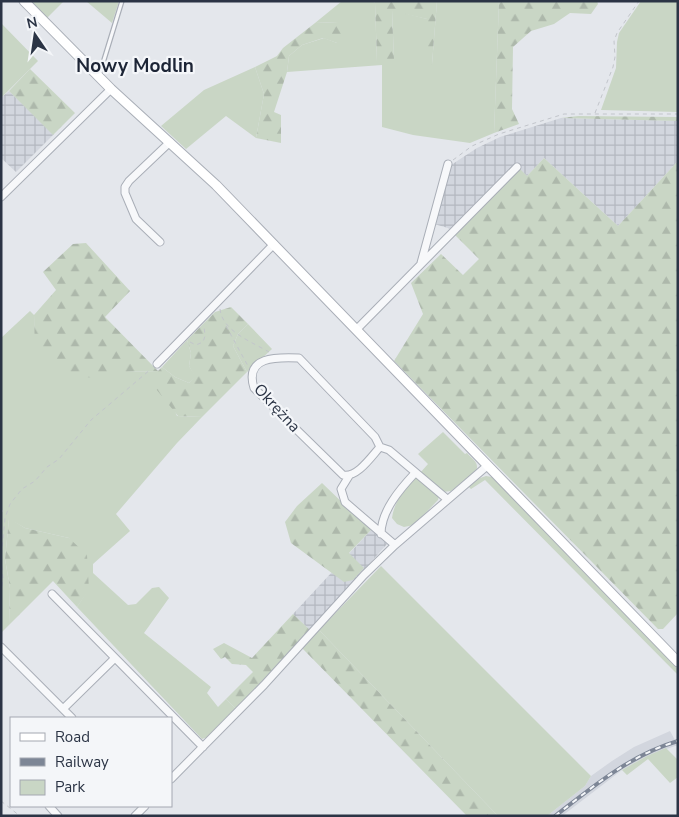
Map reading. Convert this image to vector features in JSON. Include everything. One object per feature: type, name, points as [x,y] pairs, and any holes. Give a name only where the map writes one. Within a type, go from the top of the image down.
[{"type":"street","points":[[24,1],[111,89],[216,185],[678,662]]},
{"type":"street","points":[[1,197],[111,89]]},
{"type":"street","points":[[160,242],[136,219],[124,193],[129,181],[170,142]]},
{"type":"street","points":[[421,265],[448,164]]},
{"type":"street","points":[[356,330],[517,167]]},
{"type":"street","points":[[157,364],[274,244]]},
{"type":"street","points":[[279,357],[299,358],[375,437],[380,447],[389,450],[448,499]]},
{"type":"street","name":"Okrężna","points":[[279,357],[260,362],[252,374],[251,380],[254,388],[343,475],[349,476]]},
{"type":"street","points":[[380,447],[349,476],[341,489],[345,502],[394,545]]},
{"type":"street","points":[[172,778],[264,685],[394,545],[487,466]]},
{"type":"street","points":[[381,534],[381,526],[398,492],[415,473]]},
{"type":"street","points":[[52,594],[203,747]]},
{"type":"street","points":[[1,647],[71,717]]},
{"type":"street","points":[[63,709],[114,658]]},
{"type":"street","points":[[135,816],[144,807]]},
{"type":"lane","points":[[99,77],[122,1]]},
{"type":"path","points":[[595,114],[613,67],[615,56],[614,41],[617,32],[639,1]]},
{"type":"path","points":[[448,164],[472,146],[499,134],[564,114],[678,114]]},
{"type":"path","points":[[219,300],[220,315],[252,374]]},
{"type":"path","points":[[184,336],[189,342],[196,345],[203,342],[206,329],[200,319]]},
{"type":"path","points":[[226,325],[250,342],[279,357]]},
{"type":"path","points":[[1,594],[3,578],[1,559],[5,518],[10,504],[22,489],[35,481],[47,467],[60,459],[92,420],[157,364]]},
{"type":"path","points":[[1,801],[20,816]]},
{"type":"shaded area","points":[[9,91],[54,134],[16,172],[1,158],[1,98]]},
{"type":"shaded area","points":[[561,118],[678,121],[678,161],[618,226],[544,158],[527,176],[514,165],[451,231],[448,228],[434,224],[451,165],[477,148],[500,137]]},
{"type":"shaded area","points":[[371,530],[387,544],[310,630],[293,614]]},
{"type":"shaded area","points":[[670,731],[675,740],[678,739],[678,745],[647,756],[622,770],[562,816],[547,816],[585,786],[591,776],[612,761],[634,747]]},
{"type":"green space","points":[[31,1],[64,1],[47,18]]},
{"type":"green space","points":[[86,1],[119,1],[112,23]]},
{"type":"green space","points":[[342,1],[372,1],[375,3],[377,62],[394,59],[392,10],[427,19],[427,64],[432,64],[437,1],[499,1],[494,133],[470,143],[413,135],[382,127],[382,65],[287,72],[289,56],[302,45],[324,38],[337,43],[338,22],[315,23]]},
{"type":"green space","points":[[372,1],[437,1],[432,64],[429,67],[427,65],[427,19],[392,11],[394,59],[389,67],[377,62],[375,3]]},
{"type":"green space","points":[[499,1],[597,1],[598,4],[591,14],[570,13],[554,24],[531,31],[513,47],[512,109],[519,124],[494,133]]},
{"type":"green space","points":[[641,1],[678,1],[678,112],[601,110],[616,68],[619,33]]},
{"type":"green space","points":[[338,22],[350,29],[348,38],[337,43],[323,38],[302,45],[289,56],[287,72],[274,112],[281,115],[281,143],[256,138],[264,94],[255,67],[277,56],[283,48],[315,23]]},
{"type":"green space","points":[[1,25],[38,61],[1,98]]},
{"type":"green space","points":[[255,67],[264,94],[256,138],[226,116],[186,149],[161,126],[204,90]]},
{"type":"green space","points":[[30,69],[75,113],[53,135],[9,91]]},
{"type":"green space","points":[[578,116],[678,117],[678,121],[561,118]]},
{"type":"green space","points":[[544,158],[618,226],[678,161],[678,613],[663,629],[658,629],[394,361],[423,314],[411,283],[441,254],[463,275],[479,259],[455,235],[520,169],[527,176]]},
{"type":"green space","points":[[86,243],[130,291],[105,317],[158,371],[126,372],[92,378],[58,372],[35,350],[34,315],[56,290],[43,272],[73,244]]},
{"type":"green space","points":[[231,307],[248,324],[238,334],[233,346],[247,372],[202,417],[178,416],[156,389],[158,371],[162,367],[175,377],[189,383],[195,377],[189,366],[191,353],[187,340],[215,312]]},
{"type":"green space","points":[[30,311],[34,315],[36,350],[126,372],[158,371],[177,416],[202,417],[116,514],[130,531],[93,564],[93,573],[128,605],[136,604],[152,588],[159,587],[169,598],[144,633],[211,687],[207,693],[218,707],[226,699],[236,709],[208,737],[202,739],[77,607],[88,590],[69,538],[25,528],[9,519],[5,559],[10,588],[9,625],[1,633],[1,513],[3,511],[1,509],[1,338]]},
{"type":"green space","points":[[248,324],[272,349],[247,372],[233,346],[238,334]]},
{"type":"green space","points":[[187,340],[191,353],[189,366],[196,377],[189,383],[175,377],[162,367]]},
{"type":"green space","points":[[443,432],[465,454],[467,453],[475,461],[477,468],[476,471],[451,491],[443,492],[420,473],[428,464],[418,454]]},
{"type":"green space","points":[[486,476],[492,477],[678,669],[678,675],[485,480],[471,489],[468,486]]},
{"type":"green space","points":[[415,478],[418,478],[439,496],[438,500],[414,525],[404,527],[397,524],[392,518],[393,512],[400,497]]},
{"type":"green space","points":[[322,483],[371,530],[349,553],[364,568],[353,580],[344,582],[291,543],[285,522],[297,506]]},
{"type":"green space","points":[[9,518],[25,528],[69,538],[87,555],[89,590],[77,607],[53,581],[9,625],[10,588],[5,559]]},
{"type":"green space","points":[[381,566],[591,776],[585,786],[547,816],[498,816],[319,630]]},
{"type":"green space","points":[[293,614],[310,630],[236,709],[226,699],[253,672],[246,665],[232,664],[225,657],[221,659],[213,649],[224,643],[252,658]]},
{"type":"green space","points":[[319,630],[498,816],[467,816],[302,648]]},
{"type":"green space","points":[[666,748],[678,760],[678,777],[670,783],[648,759],[627,775],[622,770],[647,756]]},
{"type":"railway","points":[[555,816],[613,772],[644,754],[678,741]]},
{"type":"district","name":"Nowy Modlin","points":[[135,66]]}]
